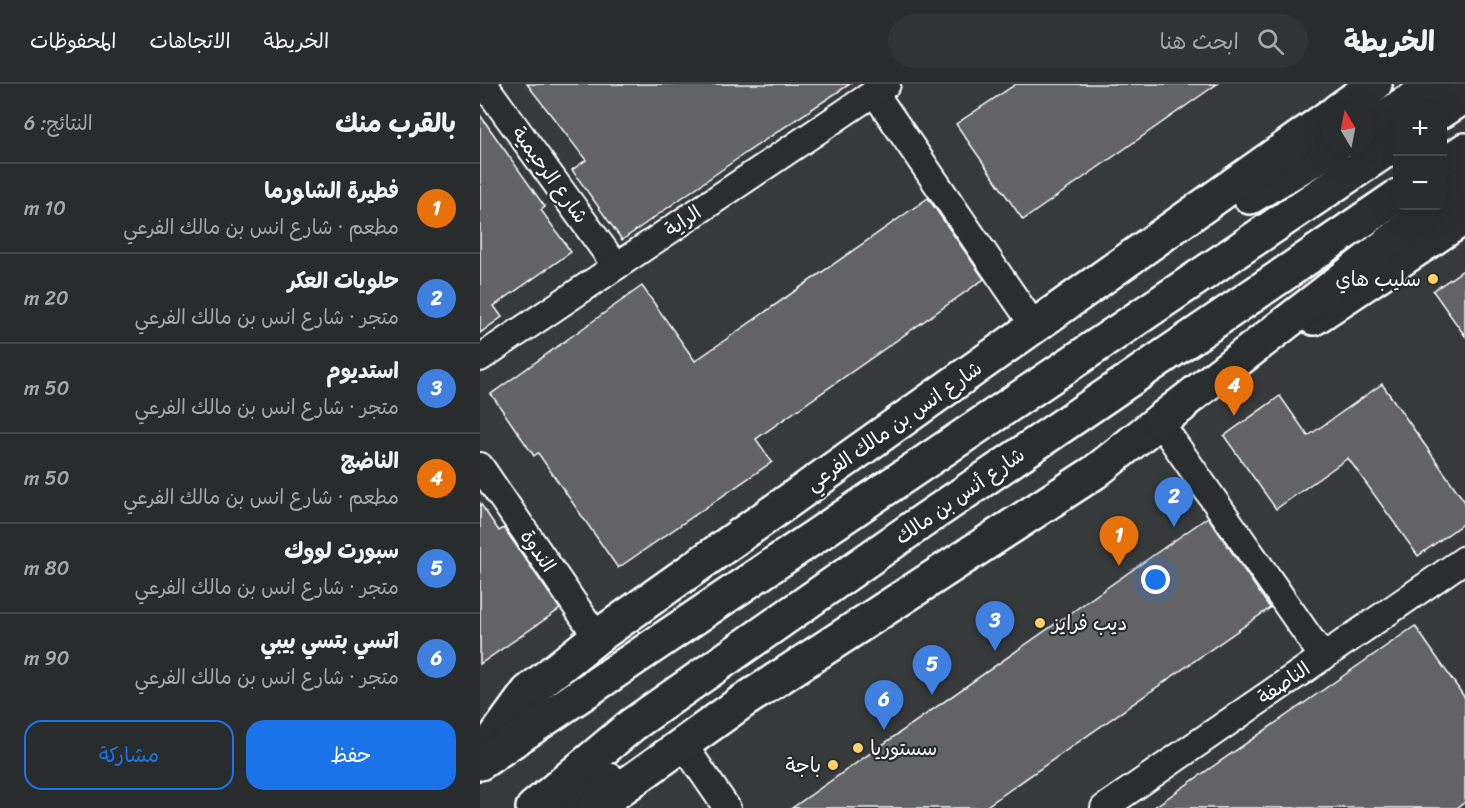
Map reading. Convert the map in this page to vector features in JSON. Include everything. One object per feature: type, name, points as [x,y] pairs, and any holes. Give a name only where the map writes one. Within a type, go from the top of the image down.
[{"type":"street","points":[[1350,102],[1375,84]]},
{"type":"street","points":[[1408,102],[1439,84]]},
{"type":"street","name":"شارع الرحيمية","points":[[491,86],[616,266]]},
{"type":"street","points":[[881,88],[1035,326],[1321,155]]},
{"type":"street","name":"الراية","points":[[480,358],[881,88]]},
{"type":"street","points":[[1447,108],[1465,96]]},
{"type":"street","points":[[1375,123],[1393,112]]},
{"type":"street","name":"شارع انس بن مالك الفرعي","points":[[480,758],[528,692],[597,637],[1321,122]]},
{"type":"street","points":[[480,763],[1393,144]]},
{"type":"street","points":[[1447,162],[1465,150]]},
{"type":"street","points":[[1447,198],[1465,183]]},
{"type":"street","name":"شارع أنس بن مالك","points":[[533,808],[632,724],[930,516],[1393,199]]},
{"type":"street","points":[[594,808],[742,702],[1095,472],[1432,210]]},
{"type":"street","points":[[1159,421],[1465,217]]},
{"type":"street","points":[[1159,421],[1323,657]]},
{"type":"street","name":"الندوة","points":[[480,466],[597,637]]},
{"type":"street","name":"الناصفة","points":[[1104,808],[1465,559]]},
{"type":"street","points":[[561,808],[742,702]]},
{"type":"street","points":[[683,744],[727,808]]},
{"type":"building","points":[[527,84],[850,84],[747,152],[622,240],[572,170],[586,160]]},
{"type":"building","points":[[1016,84],[1217,84],[1023,220],[956,124]]},
{"type":"building","points":[[480,115],[545,207],[541,210],[571,252],[494,306],[502,317],[480,333]]},
{"type":"building","points":[[928,198],[984,279],[756,439],[772,462],[618,568],[538,453],[534,456],[491,394],[642,286],[695,361]]},
{"type":"building","points":[[1465,269],[1465,336],[1433,291]]},
{"type":"building","points":[[1382,384],[1465,502],[1465,522],[1418,556],[1348,458],[1276,509],[1224,436],[1280,396],[1308,436]]},
{"type":"building","points":[[480,503],[499,531],[504,528],[560,609],[480,664]]},
{"type":"building","points":[[1208,517],[1270,608],[984,808],[792,808]]},
{"type":"building","points":[[1415,626],[1465,698],[1465,802],[1457,808],[1153,808]]},
{"type":"place","name":"سليب هاي","points":[[1433,279]]},
{"type":"place","name":"الناضج","points":[[1234,416]]},
{"type":"place","name":"حلويات العكر","points":[[1174,527]]},
{"type":"place","name":"فطيرة الشاورما","points":[[1119,566]]},
{"type":"place","name":"ديب فرايز","points":[[1040,623]]},
{"type":"place","name":"استديوم","points":[[995,651]]},
{"type":"place","name":"سبورت لووك","points":[[932,695]]},
{"type":"place","name":"اتسي بتسي بيبي","points":[[884,730]]},
{"type":"place","name":"سستوريا","points":[[858,748]]},
{"type":"place","name":"باجة","points":[[833,765]]}]
